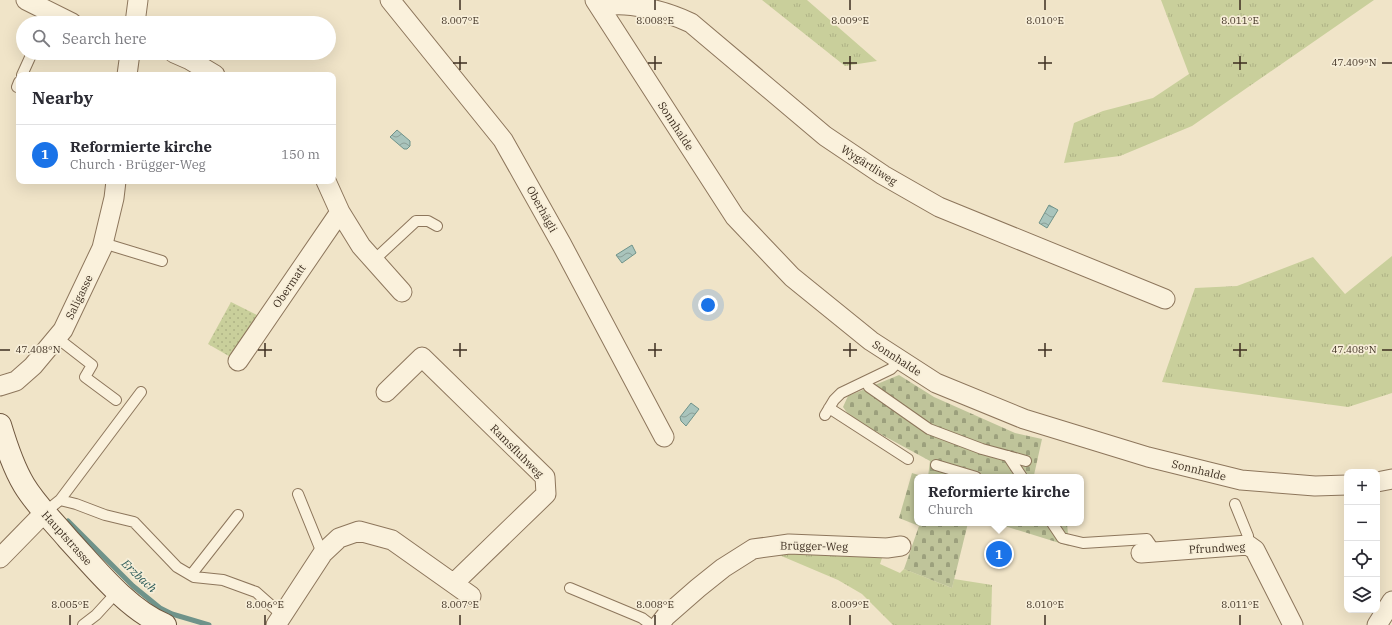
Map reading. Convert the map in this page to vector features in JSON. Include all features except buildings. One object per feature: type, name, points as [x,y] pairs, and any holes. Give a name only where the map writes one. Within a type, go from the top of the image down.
[{"type":"main road","name":"Hauptstrasse","points":[[0,425],[12,459],[24,484],[52,506],[90,563],[137,610],[153,620],[165,625]]},
{"type":"street","points":[[26,0],[46,16]]},
{"type":"street","points":[[135,16],[138,0]]},
{"type":"street","name":"Oberhägli","points":[[390,0],[503,140],[562,245],[664,437]]},
{"type":"street","name":"Wygärtliweg","points":[[597,4],[621,1],[634,2],[670,13],[691,23],[825,136],[883,175],[939,208],[1165,299]]},
{"type":"street","name":"Sonnhalde","points":[[597,4],[735,217],[792,277],[871,341],[900,360],[936,383],[1024,419],[1148,457],[1241,480],[1315,486],[1344,485]]},
{"type":"street","points":[[127,72],[129,60]]},
{"type":"street","points":[[192,60],[210,72]]},
{"type":"street","name":"Saligasse","points":[[0,386],[16,381],[33,366],[63,330],[104,243],[116,184]]},
{"type":"street","points":[[327,184],[340,212],[361,246],[402,292]]},
{"type":"street","name":"Obermatt","points":[[238,361],[340,212]]},
{"type":"street","name":"Ramsfluhweg","points":[[386,392],[422,357],[545,477],[546,494],[454,583]]},
{"type":"street","points":[[1380,481],[1392,479]]},
{"type":"street","points":[[0,558],[52,506]]},
{"type":"street","points":[[279,620],[323,553],[339,538],[359,531],[392,540],[471,596]]},
{"type":"street","name":"Brügger-Weg","points":[[659,625],[666,616],[698,588],[723,568],[753,549],[789,544],[887,548],[901,546]]},
{"type":"street","name":"Pfrundweg","points":[[1148,552],[1248,545],[1255,550],[1293,625]]},
{"type":"street","points":[[1377,625],[1392,601]]},
{"type":"lane","points":[[23,72],[29,60]]},
{"type":"lane","points":[[373,261],[416,221],[428,221],[437,226]]},
{"type":"lane","points":[[104,243],[162,261]]},
{"type":"lane","points":[[56,337],[92,366],[85,377],[116,400]]},
{"type":"lane","points":[[900,360],[892,369],[841,393],[834,400],[827,412],[908,459]]},
{"type":"lane","points":[[866,382],[869,387],[929,429],[982,449],[1026,461]]},
{"type":"lane","points":[[52,506],[141,392]]},
{"type":"lane","points":[[1008,456],[1020,474]]},
{"type":"lane","points":[[936,465],[966,474]]},
{"type":"lane","points":[[298,494],[323,553]]},
{"type":"lane","points":[[52,506],[76,504],[105,515],[134,522],[177,567],[194,577],[223,580],[256,592],[279,620]]},
{"type":"lane","points":[[1235,504],[1248,536],[1248,545]]},
{"type":"lane","points":[[191,575],[238,515]]},
{"type":"lane","points":[[1054,526],[1062,538],[1083,543],[1147,539],[1148,552]]},
{"type":"lane","points":[[570,588],[642,618],[651,625]]},
{"type":"lane","points":[[83,625],[96,615],[118,591]]},
{"type":"green space","points":[[762,0],[807,0],[877,61],[845,66]]},
{"type":"green space","points":[[1161,0],[1374,0],[1192,126],[1120,156],[1064,163],[1074,123],[1103,111],[1153,98],[1189,74]]},
{"type":"green space","points":[[1392,256],[1392,393],[1348,407],[1162,382],[1195,288],[1237,286],[1313,257],[1345,294]]},
{"type":"green space","points":[[231,302],[261,317],[234,359],[208,344]]},
{"type":"green space","points":[[899,375],[934,397],[1015,433],[1042,439],[1034,474],[928,474],[930,461],[851,418],[843,407],[848,396]]},
{"type":"green space","points":[[912,473],[915,474],[914,474],[914,524],[899,518]]},
{"type":"green space","points":[[919,526],[967,526],[952,588],[904,569]]},
{"type":"green space","points":[[1005,526],[1067,526],[1069,546]]},
{"type":"green space","points":[[772,552],[877,555],[882,558],[880,564],[900,573],[904,569],[952,588],[954,579],[992,585],[991,625],[893,625],[862,594],[838,580]]},
{"type":"water","points":[[397,130],[410,141],[410,146],[407,149],[404,149],[390,137]]},
{"type":"water","points":[[1049,205],[1058,210],[1047,228],[1039,223]]},
{"type":"water","points":[[632,245],[636,253],[622,263],[616,255]]},
{"type":"water","points":[[691,403],[699,409],[686,426],[681,421],[680,417]]},
{"type":"waterway","name":"Erzbach","points":[[68,521],[133,586],[160,608],[172,614],[209,625]]},
{"type":"place","name":"Reformierte kirche","points":[[999,554]]}]
